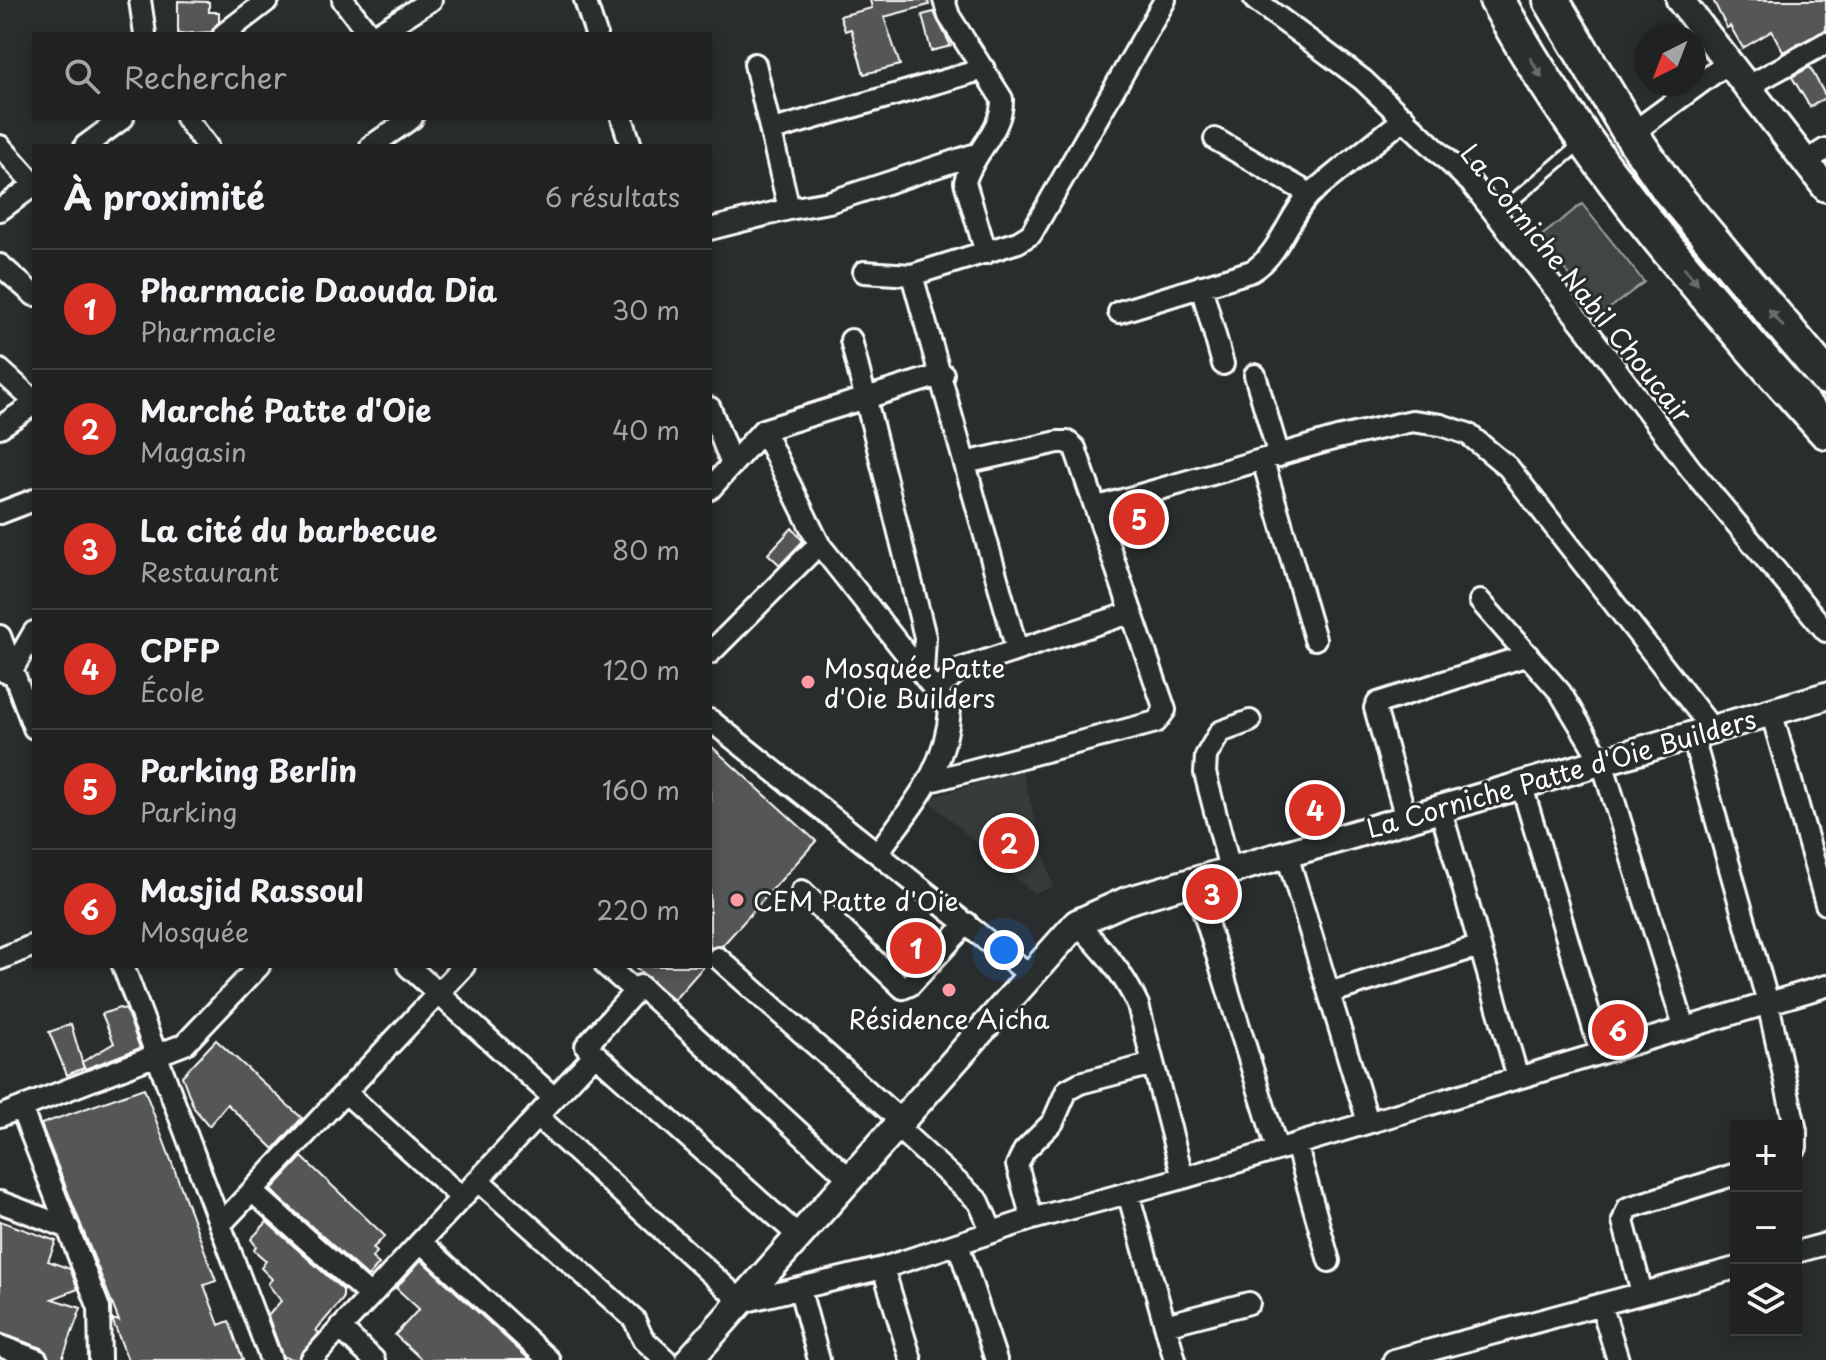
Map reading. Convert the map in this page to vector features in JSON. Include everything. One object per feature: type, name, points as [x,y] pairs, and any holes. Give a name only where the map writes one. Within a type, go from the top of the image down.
[{"type":"highway","points":[[1497,0],[1539,75],[1584,141],[1728,322],[1826,431]]},
{"type":"highway","points":[[1551,0],[1631,134],[1668,188],[1823,368]]},
{"type":"street","points":[[140,0],[145,32]]},
{"type":"street","points":[[227,32],[268,0]]},
{"type":"street","points":[[343,0],[368,32]]},
{"type":"street","points":[[371,32],[431,0]]},
{"type":"street","points":[[585,0],[588,32]]},
{"type":"street","points":[[944,0],[949,16],[1002,99],[1002,111],[965,182],[986,253]]},
{"type":"street","points":[[864,272],[912,275],[986,253],[1031,234],[1165,0]]},
{"type":"street","name":"La Corniche Nabil Choucair","points":[[1255,0],[1353,72],[1471,183],[1690,468],[1822,618]]},
{"type":"street","points":[[1680,0],[1747,87],[1815,155],[1826,188]]},
{"type":"street","points":[[1747,87],[1826,43]]},
{"type":"street","points":[[1631,134],[1729,62]]},
{"type":"street","points":[[755,64],[773,130],[789,209]]},
{"type":"street","points":[[773,130],[984,69]]},
{"type":"street","points":[[1119,312],[1252,271],[1264,263],[1297,207],[1405,118]]},
{"type":"street","points":[[88,144],[120,120]]},
{"type":"street","points":[[188,120],[206,144]]},
{"type":"street","points":[[374,144],[409,120]]},
{"type":"street","points":[[623,120],[630,144]]},
{"type":"street","points":[[1215,139],[1310,194]]},
{"type":"street","points":[[0,146],[32,182]]},
{"type":"street","points":[[712,228],[829,202],[979,153]]},
{"type":"street","points":[[0,210],[32,186]]},
{"type":"street","points":[[0,265],[32,293]]},
{"type":"street","points":[[912,275],[943,374],[1017,650]]},
{"type":"street","points":[[1201,286],[1223,364]]},
{"type":"street","points":[[851,340],[925,637],[929,683]]},
{"type":"street","points":[[0,370],[32,401]]},
{"type":"street","points":[[712,487],[763,430],[943,374]]},
{"type":"street","points":[[1255,375],[1271,458],[1315,639]]},
{"type":"street","points":[[0,427],[32,404]]},
{"type":"street","points":[[712,413],[732,465]]},
{"type":"street","points":[[1098,507],[1412,421],[1441,425],[1468,434],[1508,467],[1702,731],[1794,1120]]},
{"type":"street","points":[[763,430],[819,544],[950,709],[948,740],[930,781],[879,851]]},
{"type":"street","points":[[930,781],[1156,722],[1165,710],[1130,613],[1098,507],[1075,448],[1068,442],[965,463]]},
{"type":"street","points":[[0,513],[32,501]]},
{"type":"street","points":[[712,651],[819,544]]},
{"type":"street","points":[[1480,601],[1579,719],[1602,762],[1684,1027]]},
{"type":"street","points":[[929,683],[960,669],[1130,613]]},
{"type":"street","points":[[6,672],[32,635]]},
{"type":"street","points":[[0,636],[6,672],[32,724]]},
{"type":"street","points":[[1406,818],[1375,708],[1378,703],[1528,655]]},
{"type":"street","name":"La Corniche Patte d'Oie Builders","points":[[689,1360],[1077,923],[1126,901],[1195,884],[1440,807],[1826,696]]},
{"type":"street","points":[[1771,711],[1826,904]]},
{"type":"street","points":[[1231,873],[1205,773],[1206,756],[1220,732],[1250,721]]},
{"type":"street","points":[[712,722],[879,851],[1030,975]]},
{"type":"street","points":[[1521,783],[1601,1053]]},
{"type":"street","points":[[1440,807],[1518,1078]]},
{"type":"street","points":[[1287,855],[1368,1122]]},
{"type":"street","points":[[1195,884],[1329,1261]]},
{"type":"street","points":[[802,891],[903,988],[910,985],[967,923]]},
{"type":"street","points":[[1077,923],[1106,952],[1127,981],[1138,1005],[1183,1178]]},
{"type":"street","points":[[0,959],[32,946]]},
{"type":"street","points":[[1329,993],[1479,946]]},
{"type":"street","points":[[718,958],[979,1202],[992,1232]]},
{"type":"street","points":[[124,968],[271,1360]]},
{"type":"street","points":[[0,1116],[185,1044],[257,968]]},
{"type":"street","points":[[410,968],[554,1098]]},
{"type":"street","points":[[220,1225],[462,968]]},
{"type":"street","points":[[608,968],[635,991]]},
{"type":"street","points":[[800,1237],[586,1046],[640,986],[850,1179]]},
{"type":"street","points":[[537,1116],[742,1302],[883,1268],[1032,1219],[1183,1178],[1826,986]]},
{"type":"street","points":[[311,1360],[595,1054]]},
{"type":"street","points":[[1032,1219],[1017,1165],[1024,1151],[1053,1122],[1067,1090],[1080,1083],[1153,1064]]},
{"type":"street","points":[[345,1092],[462,1198]]},
{"type":"street","points":[[21,1108],[99,1308],[100,1360]]},
{"type":"street","points":[[1642,1293],[1623,1221],[1628,1208],[1730,1176]]},
{"type":"street","points":[[478,1180],[634,1319],[643,1339],[666,1360]]},
{"type":"street","points":[[252,1191],[370,1296]]},
{"type":"street","points":[[1128,1193],[1175,1360]]},
{"type":"street","points":[[0,1202],[69,1228]]},
{"type":"street","points":[[421,1242],[549,1360]]},
{"type":"street","points":[[958,1244],[996,1360]]},
{"type":"street","points":[[1802,1250],[1826,1244]]},
{"type":"street","points":[[883,1268],[911,1360]]},
{"type":"street","points":[[1394,1360],[1730,1270]]},
{"type":"street","points":[[800,1290],[819,1360]]},
{"type":"street","points":[[1165,1325],[1249,1303]]},
{"type":"street","points":[[1601,1304],[1618,1360]]},
{"type":"street","points":[[340,1328],[374,1360]]},
{"type":"street","points":[[0,1346],[37,1360]]},
{"type":"lane","points":[[1496,215],[1584,141]]},
{"type":"shaded area","points":[[1582,204],[1644,282],[1601,315],[1540,237]]},
{"type":"shaded area","points":[[1022,770],[1053,887],[1033,893],[927,799]]},
{"type":"building","points":[[870,0],[928,0],[929,5],[884,17],[900,65],[864,74],[851,29],[845,31],[840,16],[872,8]]},
{"type":"building","points":[[1713,0],[1826,0],[1826,30],[1783,52],[1772,31],[1743,48],[1730,26],[1727,28]]},
{"type":"building","points":[[178,1],[209,2],[209,12],[219,12],[219,22],[211,32],[178,32]]},
{"type":"building","points":[[934,12],[951,46],[931,51],[922,15]]},
{"type":"building","points":[[1810,67],[1826,97],[1810,107],[1792,77]]},
{"type":"building","points":[[792,528],[803,541],[780,565],[768,554]]},
{"type":"building","name":"CEM Patte d'Oie","points":[[712,747],[816,841],[722,946],[712,948]]},
{"type":"building","name":"CEM Patte d'Oie","points":[[636,968],[702,968],[674,1000]]},
{"type":"building","points":[[119,1008],[126,1010],[140,1048],[85,1069],[82,1063],[84,1068],[67,1075],[49,1032],[71,1024],[82,1062],[114,1043],[102,1014]]},
{"type":"building","points":[[216,1040],[302,1118],[274,1149],[227,1104],[209,1126],[194,1108],[182,1076]]},
{"type":"building","points":[[144,1088],[216,1281],[204,1285],[219,1325],[229,1321],[243,1360],[128,1360],[112,1319],[119,1321],[41,1124]]},
{"type":"building","points":[[302,1157],[385,1236],[373,1248],[377,1252],[372,1258],[379,1264],[368,1277],[271,1190]]},
{"type":"building","points":[[0,1221],[56,1241],[48,1261],[70,1269],[78,1289],[52,1299],[81,1308],[62,1360],[50,1360],[42,1348],[0,1333]]},
{"type":"building","points":[[267,1222],[343,1290],[343,1299],[316,1330],[319,1333],[298,1360],[283,1357],[268,1316],[281,1301],[268,1284],[272,1279],[261,1268],[266,1261],[254,1250],[256,1246],[251,1239]]},
{"type":"building","points":[[421,1260],[530,1360],[422,1360],[395,1335],[419,1309],[396,1288]]},
{"type":"place","name":"Parking Berlin","points":[[1139,519]]},
{"type":"place","name":"Mosquée Patte d'Oie Builders","points":[[808,682]]},
{"type":"place","name":"CPFP","points":[[1315,810]]},
{"type":"place","name":"Marché Patte d'Oie","points":[[1009,843]]},
{"type":"place","name":"La cité du barbecue","points":[[1212,894]]},
{"type":"place","name":"CEM Patte d'Oie","points":[[737,900]]},
{"type":"place","name":"Pharmacie Daouda Dia","points":[[916,948]]},
{"type":"place","name":"Résidence Aicha","points":[[949,990]]},
{"type":"place","name":"Masjid Rassoul","points":[[1618,1030]]}]
